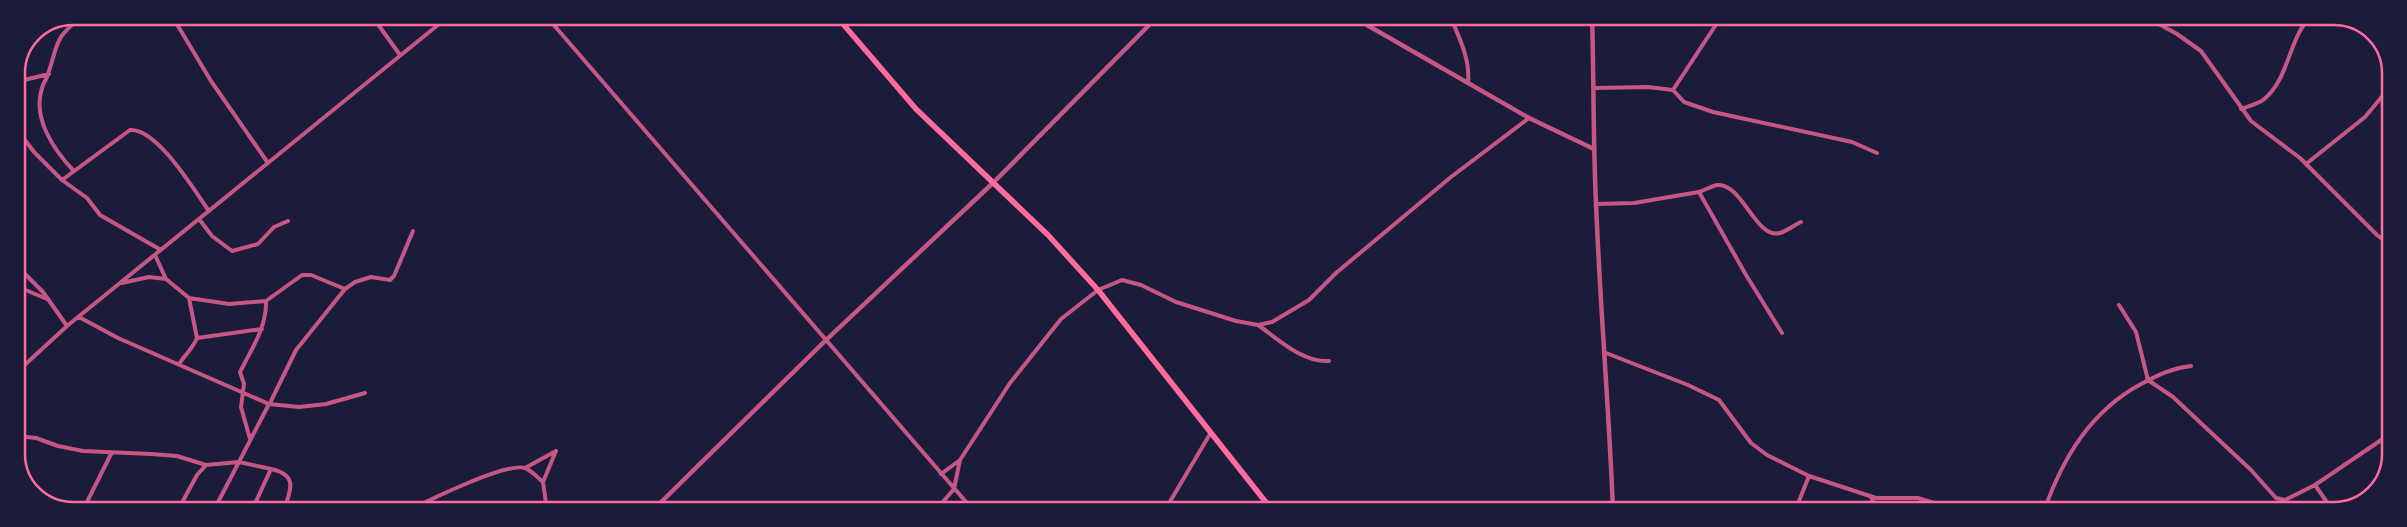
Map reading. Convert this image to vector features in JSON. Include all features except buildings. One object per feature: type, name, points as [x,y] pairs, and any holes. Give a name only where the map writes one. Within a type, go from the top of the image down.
[{"type":"main road","points":[[844,25],[916,109],[1048,235],[1098,290],[1265,502]]},
{"type":"street","points":[[71,25],[64,31],[57,42],[49,74],[42,88],[40,105],[42,122],[55,147],[73,170]]},
{"type":"street","points":[[177,25],[211,81],[268,163]]},
{"type":"street","points":[[378,25],[400,55]]},
{"type":"street","points":[[25,365],[119,284],[438,25]]},
{"type":"street","points":[[554,25],[966,502]]},
{"type":"street","points":[[662,502],[825,341],[994,182],[1150,25]]},
{"type":"street","points":[[1367,25],[1529,118],[1594,148]]},
{"type":"street","points":[[1454,25],[1465,51],[1469,72],[1468,82]]},
{"type":"street","points":[[1592,25],[1596,204],[1606,353],[1613,502]]},
{"type":"street","points":[[1673,90],[1716,25]]},
{"type":"street","points":[[2161,25],[2202,51],[2251,121],[2306,164],[2382,239]]},
{"type":"street","points":[[2241,109],[2263,100],[2276,85],[2305,25]]},
{"type":"street","points":[[25,80],[49,74]]},
{"type":"street","points":[[1595,88],[1648,87],[1673,90],[1684,102],[1713,112],[1852,142],[1877,153]]},
{"type":"street","points":[[2306,164],[2365,117],[2382,97]]},
{"type":"street","points":[[941,474],[960,460],[1029,357],[1061,319],[1098,290],[1122,280],[1141,285],[1185,304],[1236,321],[1258,325],[1272,322],[1309,300],[1336,273],[1450,177],[1529,118]]},
{"type":"street","points":[[62,180],[73,170],[130,130],[138,130],[147,134],[178,167],[209,210]]},
{"type":"street","points":[[25,142],[62,180],[87,198],[100,215],[161,250]]},
{"type":"street","points":[[1596,204],[1634,203],[1699,192],[1718,185],[1732,189],[1758,222],[1770,232],[1781,233],[1801,222]]},
{"type":"street","points":[[1699,192],[1746,275],[1782,332]]},
{"type":"street","points":[[199,220],[212,236],[232,251],[258,244],[274,227],[288,221]]},
{"type":"street","points":[[218,502],[296,350],[345,289],[355,282],[372,277],[390,280],[413,231]]},
{"type":"street","points":[[155,255],[166,279],[189,298],[229,304],[266,301],[302,276],[312,275],[345,289]]},
{"type":"street","points":[[25,275],[49,300],[68,326]]},
{"type":"street","points":[[119,284],[149,277],[166,279]]},
{"type":"street","points":[[25,290],[49,300]]},
{"type":"street","points":[[179,364],[186,353],[193,348],[198,338],[189,298]]},
{"type":"street","points":[[250,439],[241,407],[244,384],[240,372],[262,329],[267,314],[266,301]]},
{"type":"street","points":[[2119,305],[2136,332],[2148,380],[2173,397],[2252,470],[2276,498],[2285,500],[2315,485],[2382,439]]},
{"type":"street","points":[[80,317],[118,338],[244,394],[270,403],[299,407],[326,404],[364,393]]},
{"type":"street","points":[[1258,325],[1298,353],[1322,362],[1329,361]]},
{"type":"street","points":[[198,338],[262,329]]},
{"type":"street","points":[[1606,353],[1688,384],[1719,400],[1751,443],[1767,455],[1809,476],[1870,496],[1918,498],[1931,502]]},
{"type":"street","points":[[2047,502],[2054,483],[2074,444],[2120,395],[2168,370],[2191,366]]},
{"type":"street","points":[[1170,502],[1210,434]]},
{"type":"street","points":[[25,437],[83,451],[110,454],[177,456],[206,466],[239,462],[271,469],[287,475],[291,482],[287,502]]},
{"type":"street","points":[[424,502],[508,468],[525,468],[556,451],[544,482],[546,502]]},
{"type":"street","points":[[87,502],[110,454]]},
{"type":"street","points":[[943,502],[954,489],[960,460]]},
{"type":"street","points":[[182,502],[197,475],[206,466]]},
{"type":"street","points":[[525,468],[544,482]]},
{"type":"street","points":[[256,502],[271,469]]},
{"type":"street","points":[[1798,502],[1809,476]]},
{"type":"street","points":[[2315,485],[2327,502]]},
{"type":"street","points":[[1870,496],[1873,502]]}]
